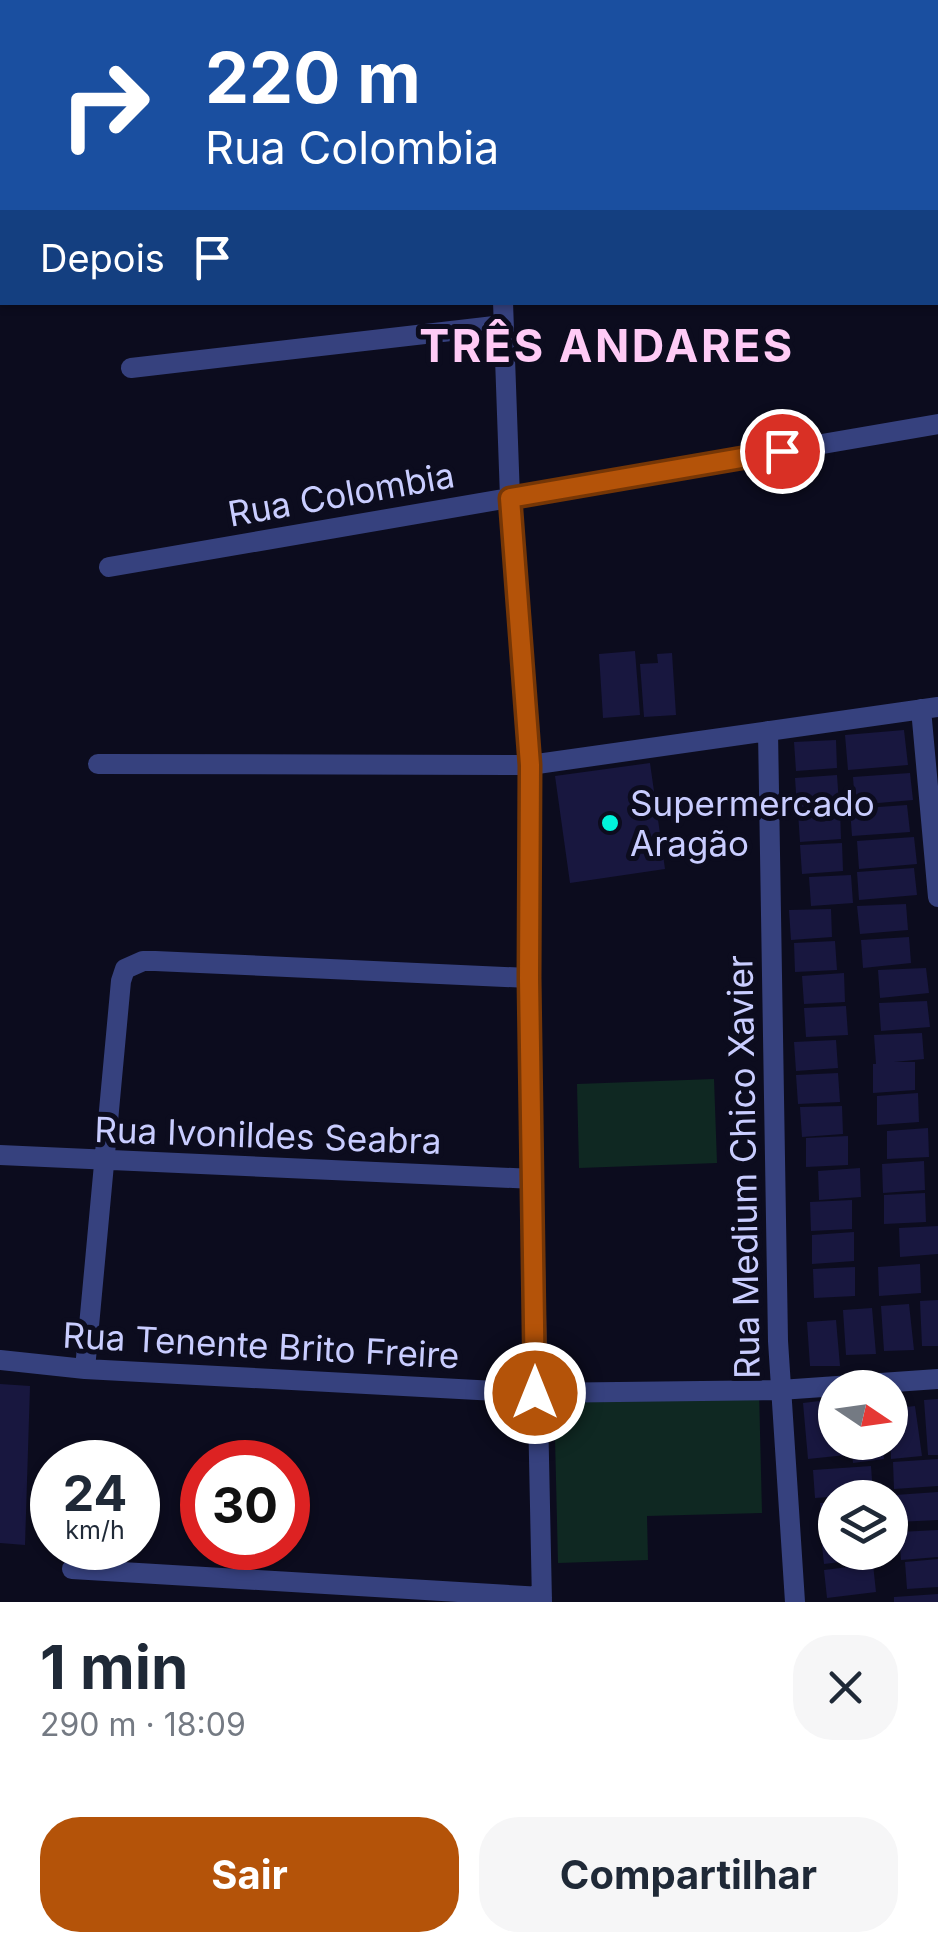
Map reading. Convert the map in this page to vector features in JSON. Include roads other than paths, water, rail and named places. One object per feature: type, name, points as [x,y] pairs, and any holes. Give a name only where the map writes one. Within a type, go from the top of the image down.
[{"type":"street","points":[[88,1570],[542,1599],[529,978],[530,765],[510,498],[503,305]]},
{"type":"street","points":[[131,368],[503,325]]},
{"type":"street","name":"Rua Colombia","points":[[110,568],[938,424]]},
{"type":"street","points":[[98,764],[530,765],[929,708],[938,897]]},
{"type":"street","name":"Rua Medium Chico Xavier","points":[[768,731],[780,1390],[795,1602]]},
{"type":"street","points":[[86,1369],[121,981],[126,969],[155,961],[529,978]]},
{"type":"street","name":"Rua Ivonildes Seabra","points":[[0,1155],[534,1179]]},
{"type":"street","name":"Rua Tenente Brito Freire","points":[[0,1360],[86,1369],[535,1393],[780,1390],[938,1379]]},
{"type":"place","name":"Supermercado Aragão","points":[[610,823]]},
{"type":"district","name":"TRÊS ANDARES","points":[[607,345]]}]
